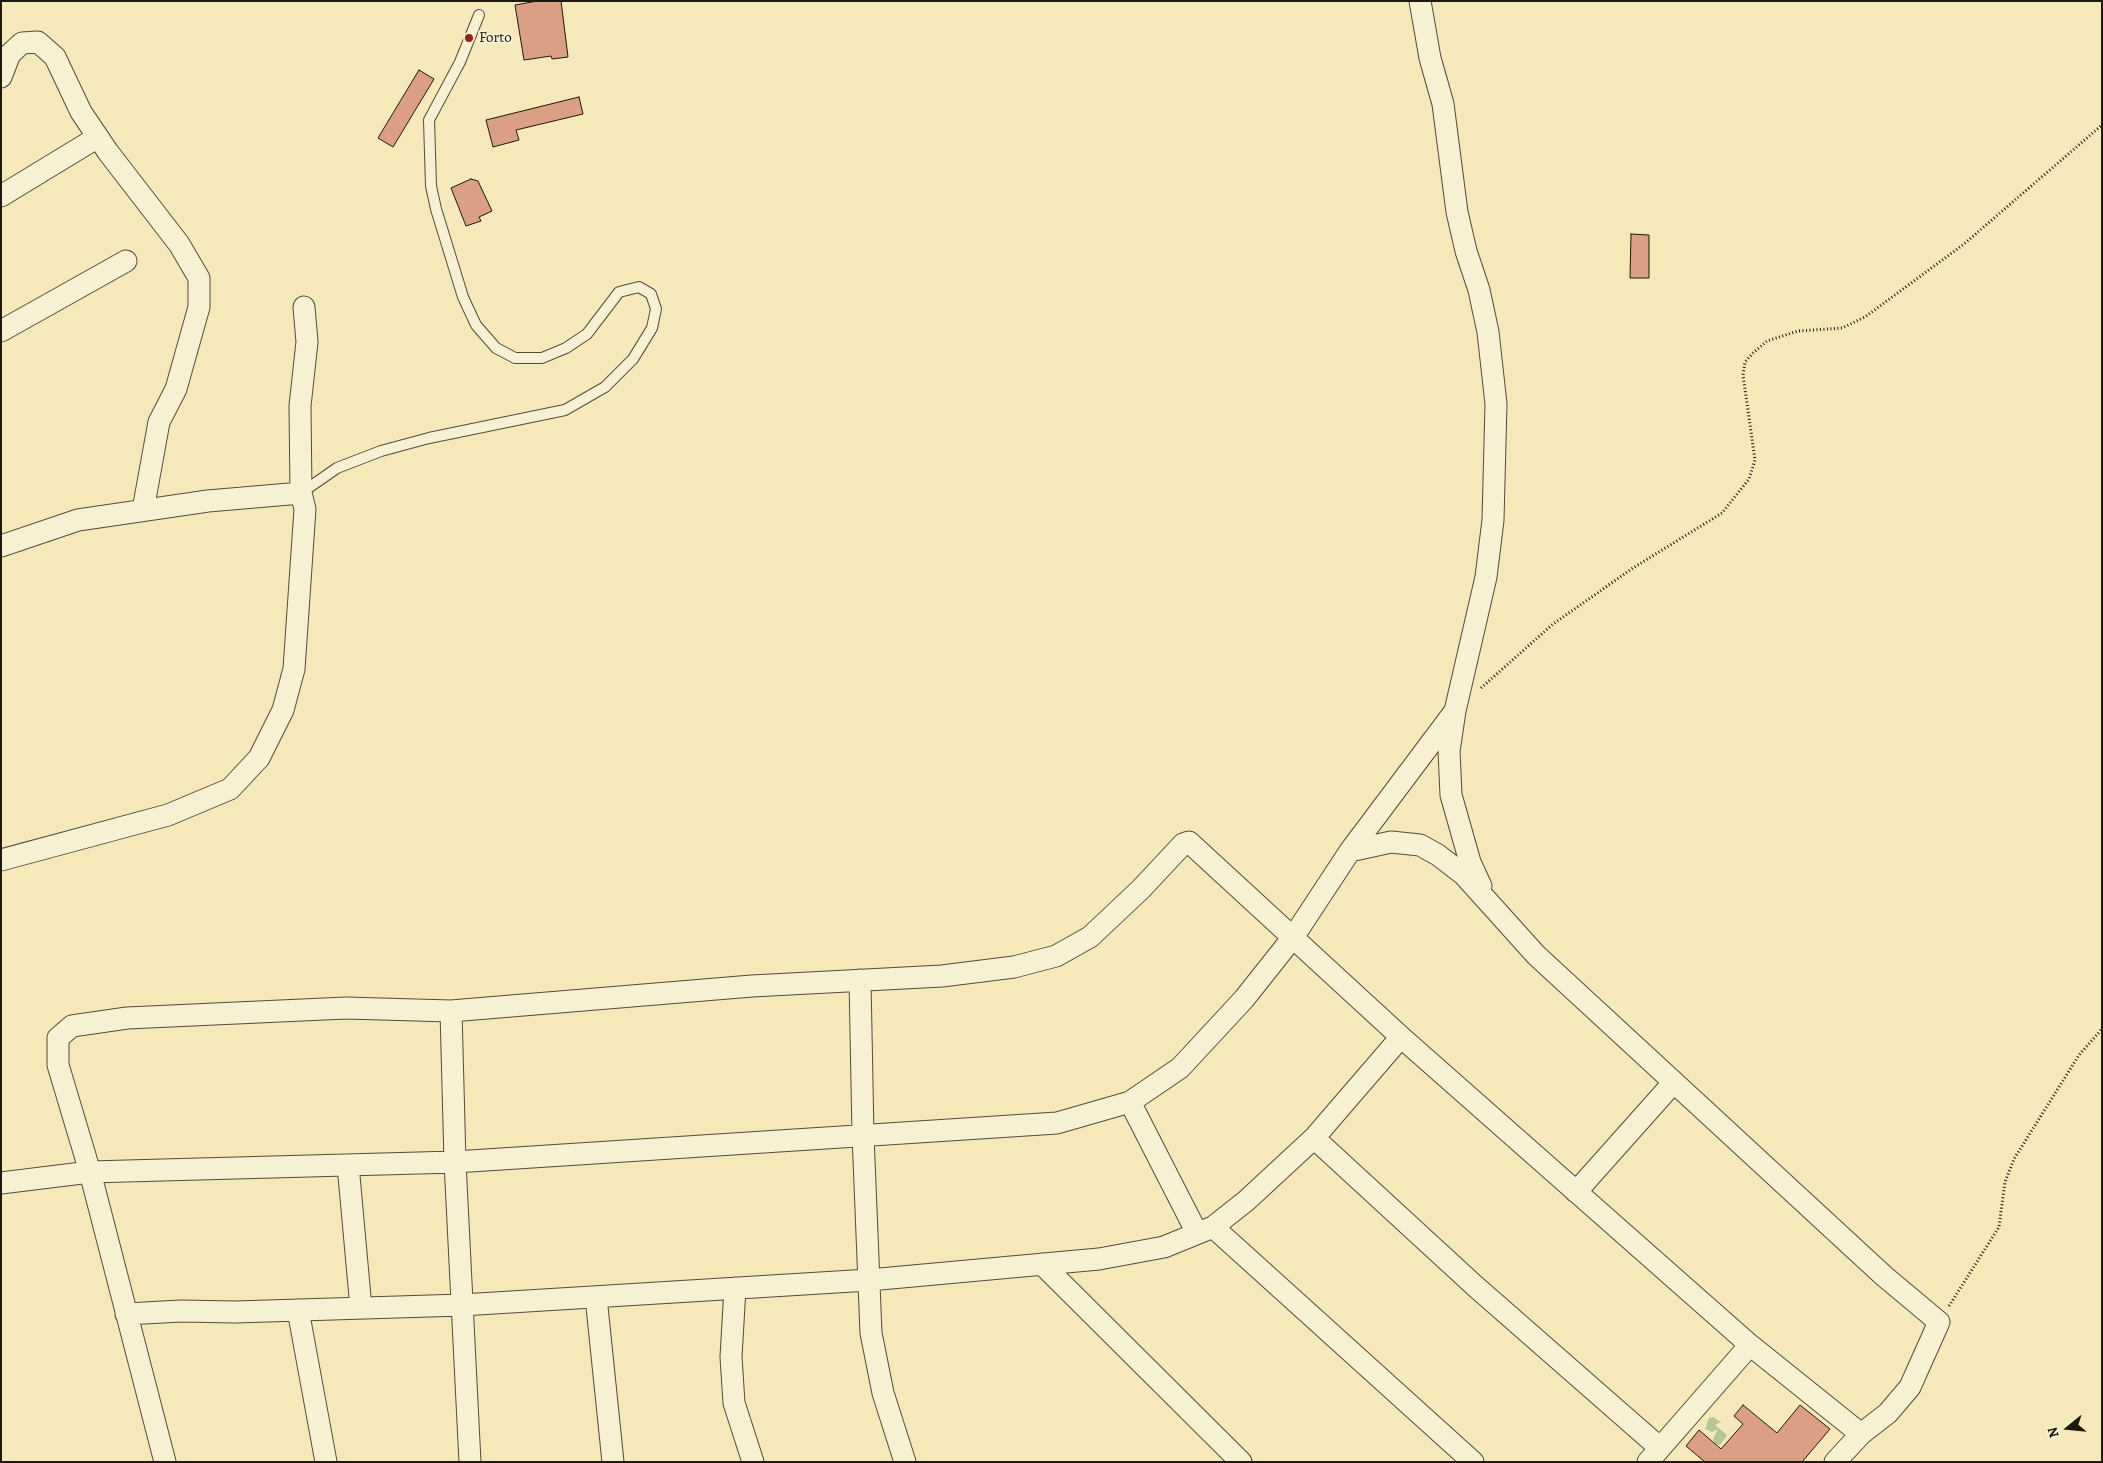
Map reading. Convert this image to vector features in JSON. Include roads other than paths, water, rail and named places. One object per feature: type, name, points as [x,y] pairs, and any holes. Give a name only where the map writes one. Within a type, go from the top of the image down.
[{"type":"street","points":[[1420,1],[1430,58],[1443,104],[1457,212],[1466,251],[1479,290],[1488,332],[1496,404],[1493,520],[1486,577],[1455,711],[1449,751],[1451,795],[1470,862],[1490,904]]},
{"type":"street","points":[[1,77],[10,54],[22,44],[38,42],[55,57],[81,112],[179,244],[199,278],[199,307],[176,389],[159,422],[143,510]]},
{"type":"street","points":[[1,196],[98,137]]},
{"type":"street","points":[[1,331],[126,261]]},
{"type":"street","points":[[1,860],[57,847],[168,814],[230,789],[258,758],[283,710],[294,669],[305,509],[300,493],[300,406],[307,342],[304,307]]},
{"type":"street","points":[[1,546],[78,520],[208,501],[300,493]]},
{"type":"street","points":[[1,1183],[90,1172],[455,1162],[1057,1123],[1130,1102],[1180,1068],[1244,999],[1294,936],[1350,851],[1455,711]]},
{"type":"street","points":[[165,1462],[90,1172],[58,1065],[58,1038],[72,1026],[126,1018],[336,1009],[451,1010],[860,980],[942,976],[1014,967],[1056,956],[1090,937],[1141,889],[1183,844],[1190,842],[1402,1037],[1576,1192],[1750,1345],[1861,1434]]},
{"type":"street","points":[[1350,851],[1391,842],[1420,845],[1438,855],[1464,876],[1536,955],[1884,1276],[1939,1322],[1910,1387],[1888,1413],[1861,1434],[1835,1462]]},
{"type":"street","points":[[860,980],[862,1135],[871,1333],[883,1393],[905,1462]]},
{"type":"street","points":[[451,1010],[455,1162],[470,1462]]},
{"type":"street","points":[[126,1314],[181,1310],[235,1312],[462,1305],[869,1280],[1099,1259],[1164,1247],[1205,1230],[1246,1201],[1314,1138],[1402,1037]]},
{"type":"street","points":[[1576,1192],[1674,1082]]},
{"type":"street","points":[[1130,1102],[1205,1230],[1464,1459]]},
{"type":"street","points":[[1314,1138],[1475,1286],[1654,1455],[1750,1345]]},
{"type":"street","points":[[348,1165],[361,1308]]},
{"type":"street","points":[[1042,1264],[1242,1462]]},
{"type":"street","points":[[735,1288],[731,1357],[734,1403],[753,1462]]},
{"type":"street","points":[[596,1297],[610,1452],[613,1462]]},
{"type":"street","points":[[298,1310],[326,1462]]},
{"type":"lane","points":[[300,493],[337,468],[381,451],[429,438],[565,410],[605,387],[633,359],[652,328],[656,309],[650,294],[639,287],[619,292],[586,334],[566,348],[542,358],[515,358],[496,348],[476,325],[463,297],[436,209],[431,186],[429,120],[460,62],[480,15]]},
{"type":"place","name":"Forto","points":[[469,38]]}]
